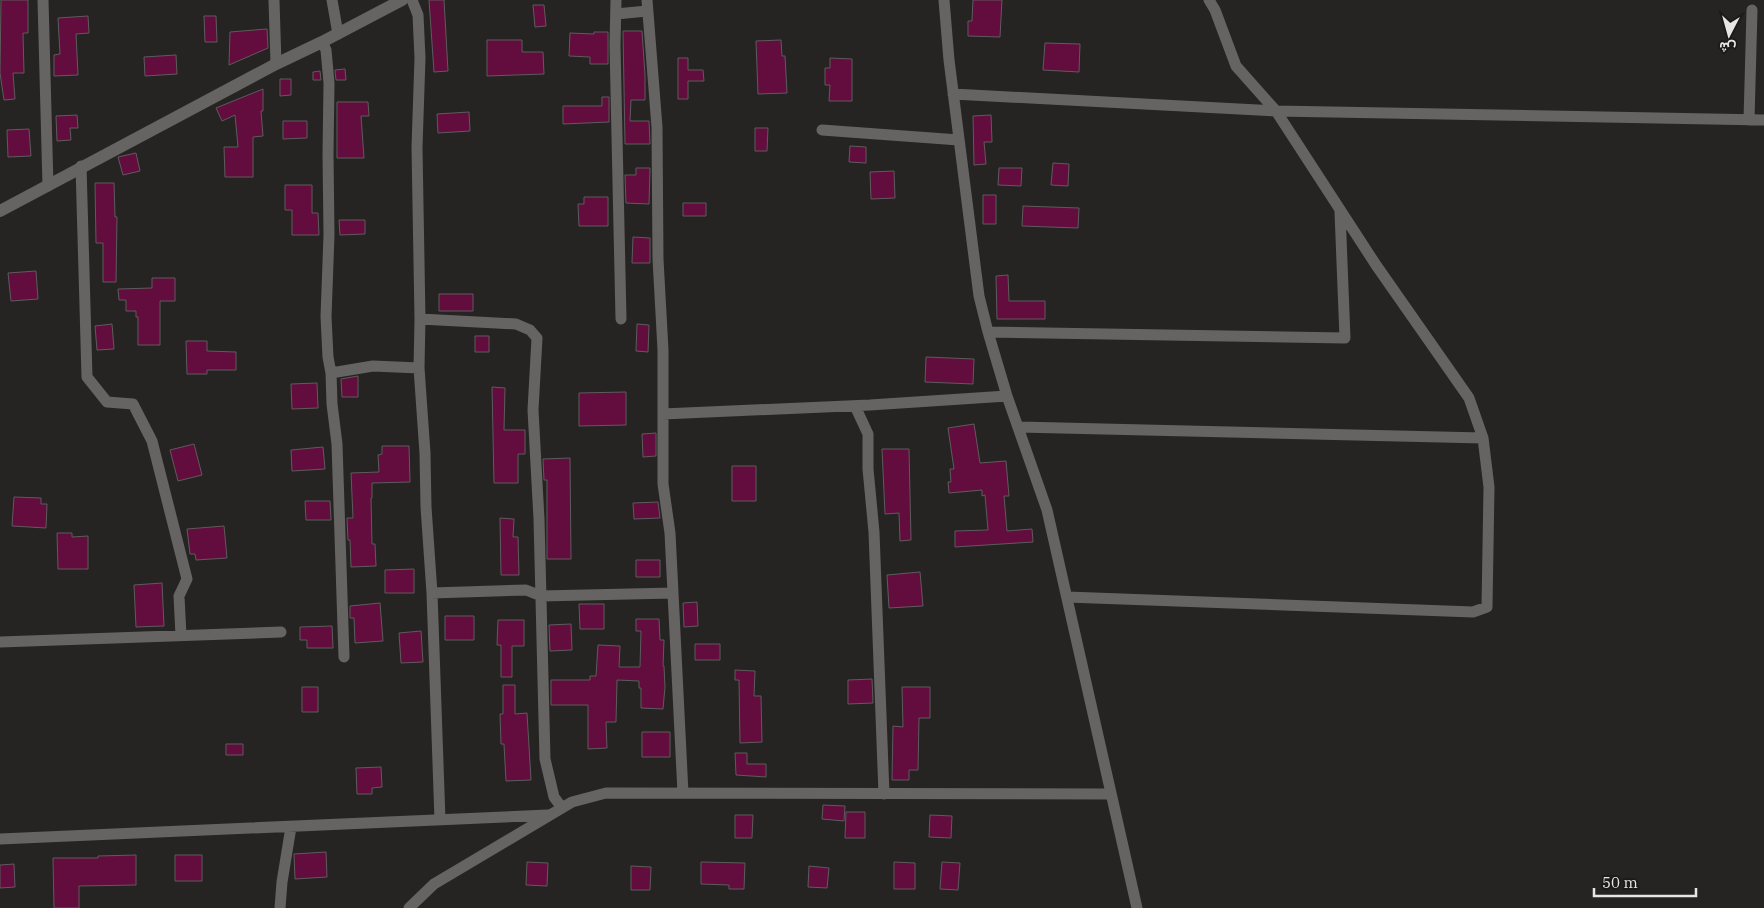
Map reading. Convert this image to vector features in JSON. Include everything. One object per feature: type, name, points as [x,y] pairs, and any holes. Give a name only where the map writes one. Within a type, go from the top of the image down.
[{"type":"street","points":[[42,0],[48,186]]},
{"type":"street","points":[[274,0],[276,64]]},
{"type":"street","points":[[332,0],[338,34]]},
{"type":"street","points":[[1,207],[48,186],[81,166],[155,130],[276,64],[402,0]]},
{"type":"street","points":[[412,0],[418,15],[420,58],[417,147],[419,368],[432,593],[440,820]]},
{"type":"street","points":[[616,0],[621,319]]},
{"type":"street","points":[[944,0],[959,140],[979,296],[1007,396],[1047,510],[1137,908]]},
{"type":"street","points":[[1067,597],[1473,612],[1488,607],[1489,487],[1483,438],[1469,398],[1376,265],[1276,111],[1236,66],[1215,10],[1209,0]]},
{"type":"street","points":[[616,14],[647,6],[658,126],[658,258],[663,335],[663,484],[668,515],[683,793]]},
{"type":"street","points":[[1750,120],[1752,10]]},
{"type":"street","points":[[322,42],[326,50],[329,83],[329,235],[326,317],[332,404],[337,444],[344,657]]},
{"type":"street","points":[[954,94],[1276,111],[1764,120]]},
{"type":"street","points":[[822,130],[959,140]]},
{"type":"street","points":[[81,166],[87,377],[107,402],[133,404],[152,441],[187,579],[179,596],[182,636]]},
{"type":"street","points":[[988,332],[1345,338],[1340,210]]},
{"type":"street","points":[[420,319],[516,324],[530,330],[537,338],[533,410],[539,519],[545,759],[554,797],[562,808]]},
{"type":"street","points":[[331,373],[373,366],[419,368]]},
{"type":"street","points":[[663,414],[855,406],[1007,396]]},
{"type":"street","points":[[855,406],[868,434],[868,469],[874,532],[884,794]]},
{"type":"street","points":[[1019,427],[1483,438]]},
{"type":"street","points":[[432,593],[526,590],[541,596],[673,593]]},
{"type":"street","points":[[0,642],[281,632]]},
{"type":"street","points":[[409,908],[434,884],[572,802],[606,793],[1111,794]]},
{"type":"street","points":[[0,839],[550,815]]},
{"type":"street","points":[[280,908],[282,882],[291,827]]},
{"type":"building","points":[[1,0],[28,0],[28,33],[23,33],[24,73],[13,73],[15,99],[4,100],[0,73]]},
{"type":"building","points":[[429,0],[444,0],[448,71],[434,72]]},
{"type":"building","points":[[973,0],[1002,0],[1000,37],[968,36],[968,21],[972,21]]},
{"type":"building","points":[[533,5],[544,5],[546,26],[535,27]]},
{"type":"building","points":[[88,16],[89,33],[76,34],[78,75],[54,76],[54,55],[60,54],[58,18]]},
{"type":"building","points":[[204,16],[216,16],[217,42],[205,42]]},
{"type":"building","points":[[267,29],[268,48],[229,65],[230,32]]},
{"type":"building","points":[[623,31],[642,31],[645,100],[631,100],[630,121],[649,121],[650,144],[625,144]]},
{"type":"building","points":[[594,32],[608,32],[608,64],[590,64],[590,57],[569,56],[570,33],[594,34]]},
{"type":"building","points":[[487,40],[522,40],[522,52],[543,52],[544,74],[487,76]]},
{"type":"building","points":[[781,40],[782,56],[785,56],[787,93],[758,94],[756,41]]},
{"type":"building","points":[[1045,43],[1080,44],[1079,72],[1043,70]]},
{"type":"building","points":[[176,55],[177,74],[145,76],[144,57]]},
{"type":"building","points":[[678,58],[688,58],[688,70],[703,70],[704,81],[688,81],[688,99],[678,99]]},
{"type":"building","points":[[830,58],[852,59],[852,101],[829,101],[830,85],[825,85],[825,68],[830,68]]},
{"type":"building","points":[[345,69],[346,80],[336,80],[335,70]]},
{"type":"building","points":[[320,71],[321,80],[313,80],[313,72]]},
{"type":"building","points":[[280,79],[291,79],[291,95],[280,96]]},
{"type":"building","points":[[263,89],[263,111],[261,111],[263,136],[253,137],[253,177],[225,177],[224,147],[238,147],[235,115],[222,121],[216,108]]},
{"type":"building","points":[[602,97],[609,97],[609,122],[563,124],[563,106],[602,106]]},
{"type":"building","points":[[337,102],[368,102],[369,116],[361,116],[364,158],[337,158]]},
{"type":"building","points":[[469,112],[470,131],[438,133],[437,114]]},
{"type":"building","points":[[77,115],[78,128],[70,128],[71,140],[57,141],[56,116]]},
{"type":"building","points":[[991,115],[992,142],[984,142],[986,164],[974,165],[973,116]]},
{"type":"building","points":[[283,121],[307,121],[307,138],[283,139]]},
{"type":"building","points":[[755,128],[768,128],[767,151],[755,151]]},
{"type":"building","points":[[29,129],[31,156],[8,157],[7,130]]},
{"type":"building","points":[[850,146],[866,147],[866,163],[849,162]]},
{"type":"building","points":[[136,153],[140,171],[123,175],[118,157]]},
{"type":"building","points":[[1053,163],[1069,164],[1068,186],[1051,185]]},
{"type":"building","points":[[636,168],[650,168],[649,204],[626,203],[625,175],[636,175]]},
{"type":"building","points":[[999,168],[1022,168],[1021,186],[998,185]]},
{"type":"building","points":[[894,171],[895,198],[871,199],[870,172]]},
{"type":"building","points":[[95,183],[114,183],[115,217],[117,217],[116,282],[103,282],[103,243],[96,243]]},
{"type":"building","points":[[285,185],[312,185],[312,213],[318,213],[319,235],[292,235],[292,210],[285,210]]},
{"type":"building","points":[[983,195],[996,195],[996,224],[983,224]]},
{"type":"building","points":[[584,197],[608,197],[608,226],[579,226],[578,204],[584,204]]},
{"type":"building","points":[[683,203],[706,203],[706,216],[683,216]]},
{"type":"building","points":[[1023,206],[1079,208],[1078,228],[1022,226]]},
{"type":"building","points":[[339,220],[365,220],[365,234],[340,235]]},
{"type":"building","points":[[633,237],[650,238],[650,263],[632,263]]},
{"type":"building","points":[[36,271],[38,299],[11,301],[8,273]]},
{"type":"building","points":[[1008,275],[1009,301],[1045,301],[1045,319],[997,319],[996,276]]},
{"type":"building","points":[[152,278],[175,278],[175,301],[160,301],[160,345],[138,345],[138,317],[136,317],[136,311],[126,311],[126,300],[119,300],[118,289],[152,288]]},
{"type":"building","points":[[439,294],[473,294],[473,311],[439,311]]},
{"type":"building","points":[[112,324],[114,349],[97,350],[95,326]]},
{"type":"building","points":[[637,324],[649,325],[648,352],[636,351]]},
{"type":"building","points":[[475,336],[489,336],[489,352],[475,352]]},
{"type":"building","points":[[186,341],[207,341],[207,351],[236,352],[236,370],[207,370],[207,374],[187,374]]},
{"type":"building","points":[[926,357],[974,359],[973,384],[925,382]]},
{"type":"building","points":[[358,376],[358,397],[342,397],[341,379]]},
{"type":"building","points":[[317,383],[318,408],[292,409],[291,384]]},
{"type":"building","points":[[492,387],[505,388],[504,430],[525,430],[525,454],[518,454],[518,483],[494,483]]},
{"type":"building","points":[[626,392],[626,425],[579,426],[579,393]]},
{"type":"building","points":[[974,424],[980,463],[1006,461],[1009,496],[1004,496],[1007,531],[1032,529],[1033,542],[955,547],[955,531],[988,530],[985,495],[982,496],[982,490],[949,493],[948,482],[951,482],[950,469],[954,469],[948,428]]},
{"type":"building","points":[[656,433],[656,456],[643,457],[642,434]]},
{"type":"building","points":[[194,444],[202,475],[178,481],[170,450]]},
{"type":"building","points":[[382,446],[409,446],[410,482],[372,483],[372,544],[375,544],[376,566],[351,567],[347,518],[353,518],[351,473],[379,472],[378,455],[382,454]]},
{"type":"building","points":[[323,447],[325,469],[292,471],[291,450]]},
{"type":"building","points":[[882,449],[909,449],[911,540],[900,541],[899,513],[885,514]]},
{"type":"building","points":[[570,458],[571,559],[547,559],[547,480],[544,480],[543,459]]},
{"type":"building","points":[[732,466],[756,466],[756,501],[732,501]]},
{"type":"building","points":[[14,497],[41,498],[41,504],[47,504],[46,528],[12,526]]},
{"type":"building","points":[[305,501],[330,501],[331,520],[306,520]]},
{"type":"building","points":[[658,502],[660,518],[634,519],[633,503]]},
{"type":"building","points":[[500,518],[514,519],[513,537],[518,537],[519,575],[501,575]]},
{"type":"building","points":[[224,526],[227,558],[196,560],[195,554],[190,554],[187,529]]},
{"type":"building","points":[[57,533],[72,533],[72,537],[88,536],[88,569],[58,569]]},
{"type":"building","points":[[636,560],[660,560],[660,577],[636,577]]},
{"type":"building","points":[[414,569],[414,593],[385,593],[385,570]]},
{"type":"building","points":[[920,572],[923,606],[889,608],[887,575]]},
{"type":"building","points":[[162,583],[164,626],[136,627],[134,585]]},
{"type":"building","points":[[697,602],[698,626],[684,627],[683,603]]},
{"type":"building","points":[[380,603],[383,641],[355,643],[354,618],[350,618],[350,606]]},
{"type":"building","points":[[579,604],[604,604],[604,629],[580,629]]},
{"type":"building","points":[[445,616],[474,616],[474,640],[445,640]]},
{"type":"building","points":[[636,619],[659,619],[660,640],[664,640],[663,666],[665,687],[663,709],[641,708],[639,681],[617,680],[616,722],[606,722],[607,748],[588,749],[588,705],[551,705],[551,680],[590,680],[590,676],[596,676],[598,645],[620,646],[619,667],[640,667],[641,631],[636,631]]},
{"type":"building","points":[[498,620],[524,620],[524,646],[512,646],[512,677],[501,677],[501,645],[497,645]]},
{"type":"building","points":[[571,624],[572,650],[550,651],[549,625]]},
{"type":"building","points":[[332,626],[333,648],[307,648],[307,640],[300,640],[300,627]]},
{"type":"building","points":[[421,631],[423,662],[401,663],[399,633]]},
{"type":"building","points":[[695,644],[720,644],[720,660],[695,660]]},
{"type":"building","points":[[735,670],[755,671],[754,696],[761,696],[762,742],[740,743],[739,680],[735,680]]},
{"type":"building","points":[[872,679],[873,703],[848,704],[848,680]]},
{"type":"building","points":[[503,685],[515,685],[515,714],[527,713],[531,780],[506,781],[504,744],[501,744],[500,714],[503,714]]},
{"type":"building","points":[[302,687],[318,687],[318,712],[302,712]]},
{"type":"building","points":[[902,687],[930,687],[930,718],[919,718],[918,770],[909,770],[909,780],[892,780],[893,726],[903,727]]},
{"type":"building","points":[[642,732],[670,732],[670,757],[642,757]]},
{"type":"building","points":[[226,744],[243,744],[243,755],[226,755]]},
{"type":"building","points":[[735,753],[747,753],[747,764],[766,764],[766,777],[736,775]]},
{"type":"building","points":[[381,767],[382,787],[372,788],[372,794],[357,794],[356,768]]},
{"type":"building","points":[[823,805],[845,806],[844,821],[822,819]]},
{"type":"building","points":[[846,812],[865,812],[865,838],[845,838]]},
{"type":"building","points":[[735,815],[753,815],[752,838],[735,838]]},
{"type":"building","points":[[930,815],[952,816],[951,838],[929,837]]},
{"type":"building","points":[[326,852],[327,877],[295,879],[294,854]]},
{"type":"building","points":[[136,855],[136,885],[79,886],[79,908],[54,908],[53,858],[98,858],[98,856]]},
{"type":"building","points":[[175,855],[202,855],[202,881],[175,881]]},
{"type":"building","points":[[527,862],[548,863],[547,886],[526,885]]},
{"type":"building","points":[[701,862],[745,863],[744,889],[729,889],[729,885],[701,884]]},
{"type":"building","points":[[894,862],[915,863],[915,889],[894,889]]},
{"type":"building","points":[[942,862],[960,863],[958,890],[940,889]]},
{"type":"building","points":[[14,864],[15,887],[0,888],[0,865]]},
{"type":"building","points":[[631,866],[651,867],[650,890],[631,890]]},
{"type":"building","points":[[809,866],[829,868],[827,888],[808,887]]}]
